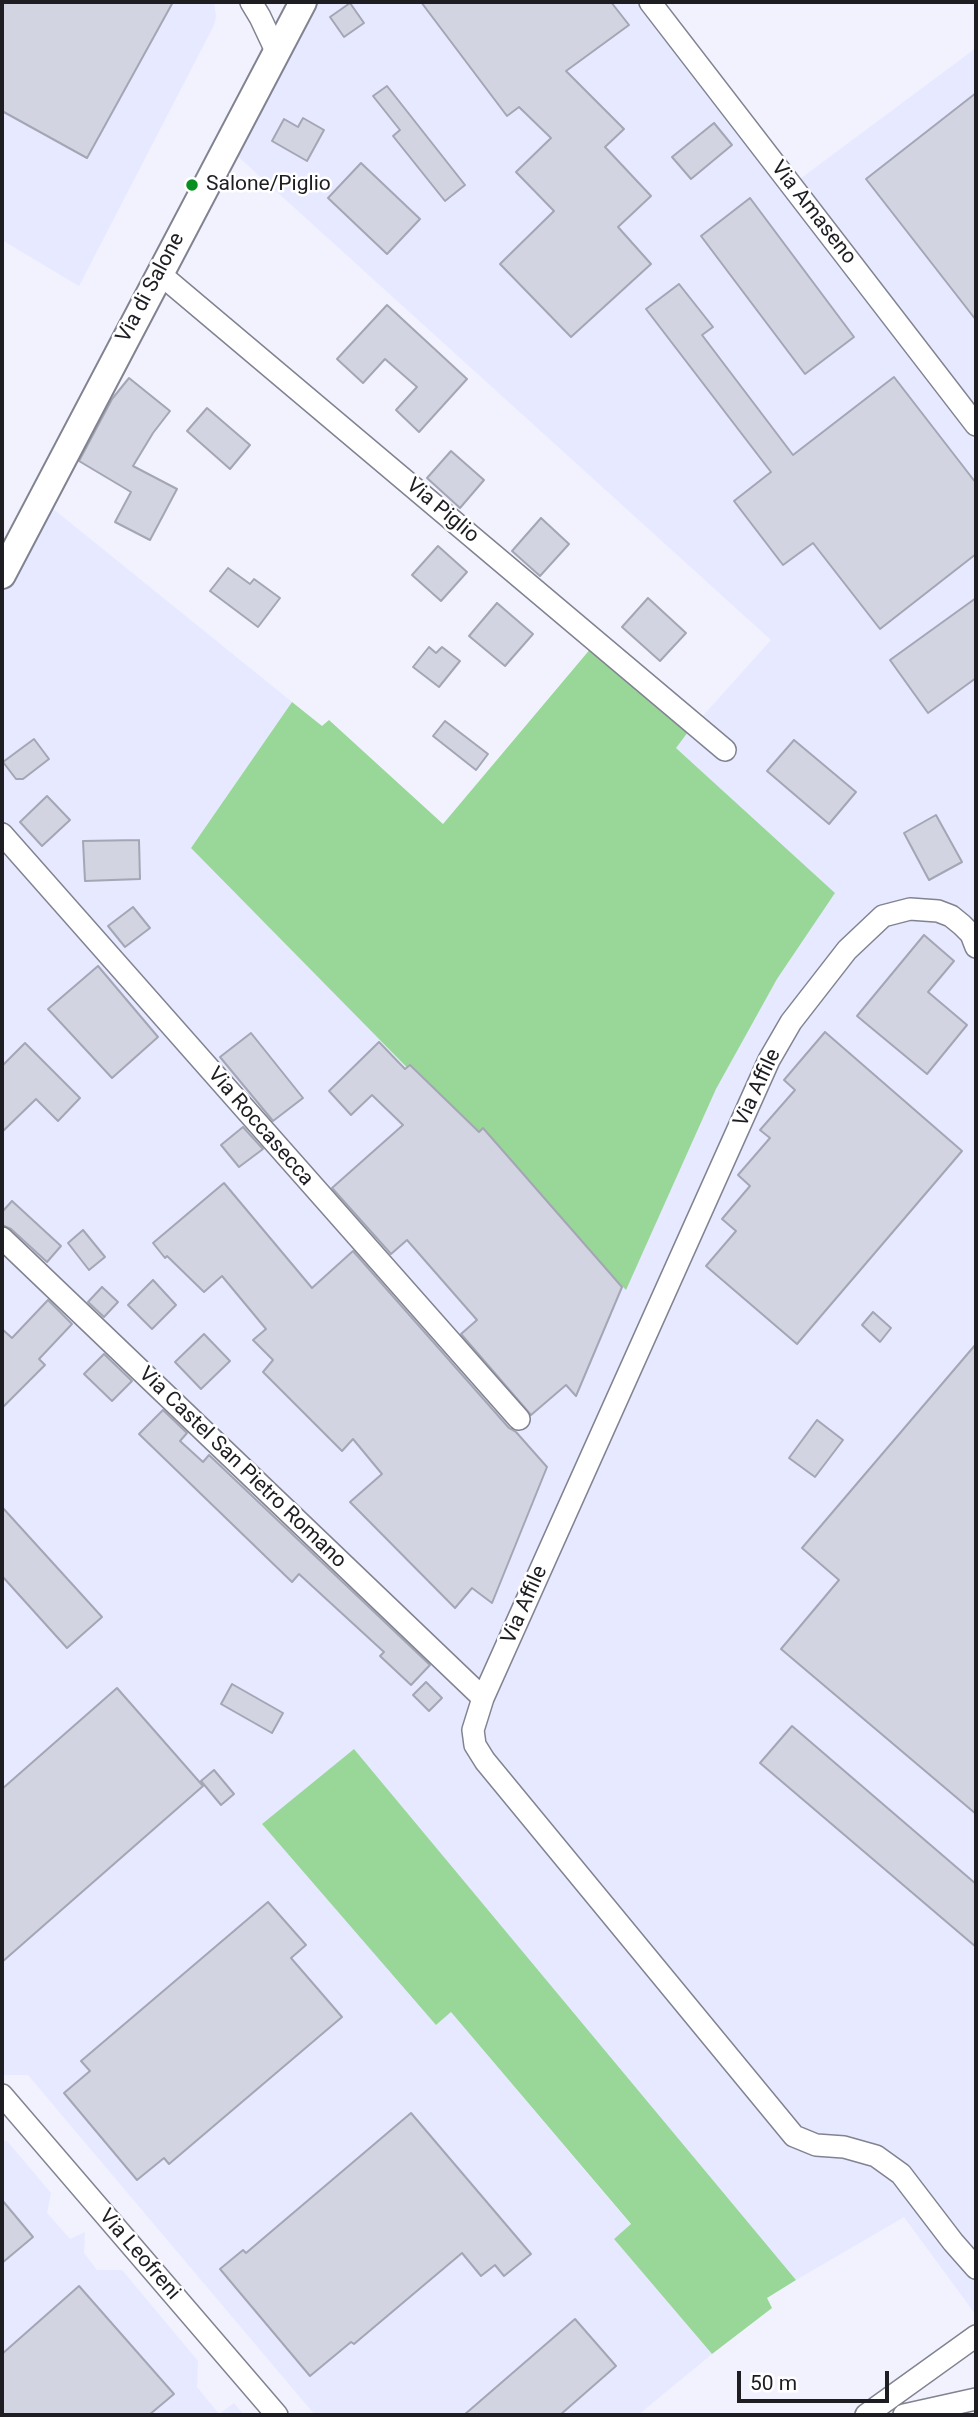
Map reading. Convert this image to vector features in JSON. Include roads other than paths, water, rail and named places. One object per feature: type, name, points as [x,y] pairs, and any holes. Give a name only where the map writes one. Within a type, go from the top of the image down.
[{"type":"street","points":[[250,2],[277,53]]},
{"type":"street","name":"Via di Salone","points":[[2,575],[277,53],[299,2]]},
{"type":"street","name":"Via Amaseno","points":[[650,2],[976,425]]},
{"type":"street","name":"Via Piglio","points":[[159,273],[726,750]]},
{"type":"street","name":"Via Roccasecca","points":[[2,834],[519,1419]]},
{"type":"street","name":"Via Affile","points":[[976,947],[971,934],[962,925],[951,916],[938,911],[910,909],[883,916],[847,950],[791,1022],[769,1060],[483,1698],[473,1730],[473,1738],[485,1761],[794,2136],[816,2145],[844,2147],[876,2156],[901,2174],[976,2268]]},
{"type":"street","name":"Via Castel San Pietro Romano","points":[[2,1238],[483,1698]]},
{"type":"street","name":"Via Leofreni","points":[[2,2095],[277,2415]]},
{"type":"street","points":[[866,2415],[976,2336]]},
{"type":"street","points":[[904,2415],[976,2399]]},
{"type":"place","name":"Salone/Piglio","points":[[192,185]]}]
